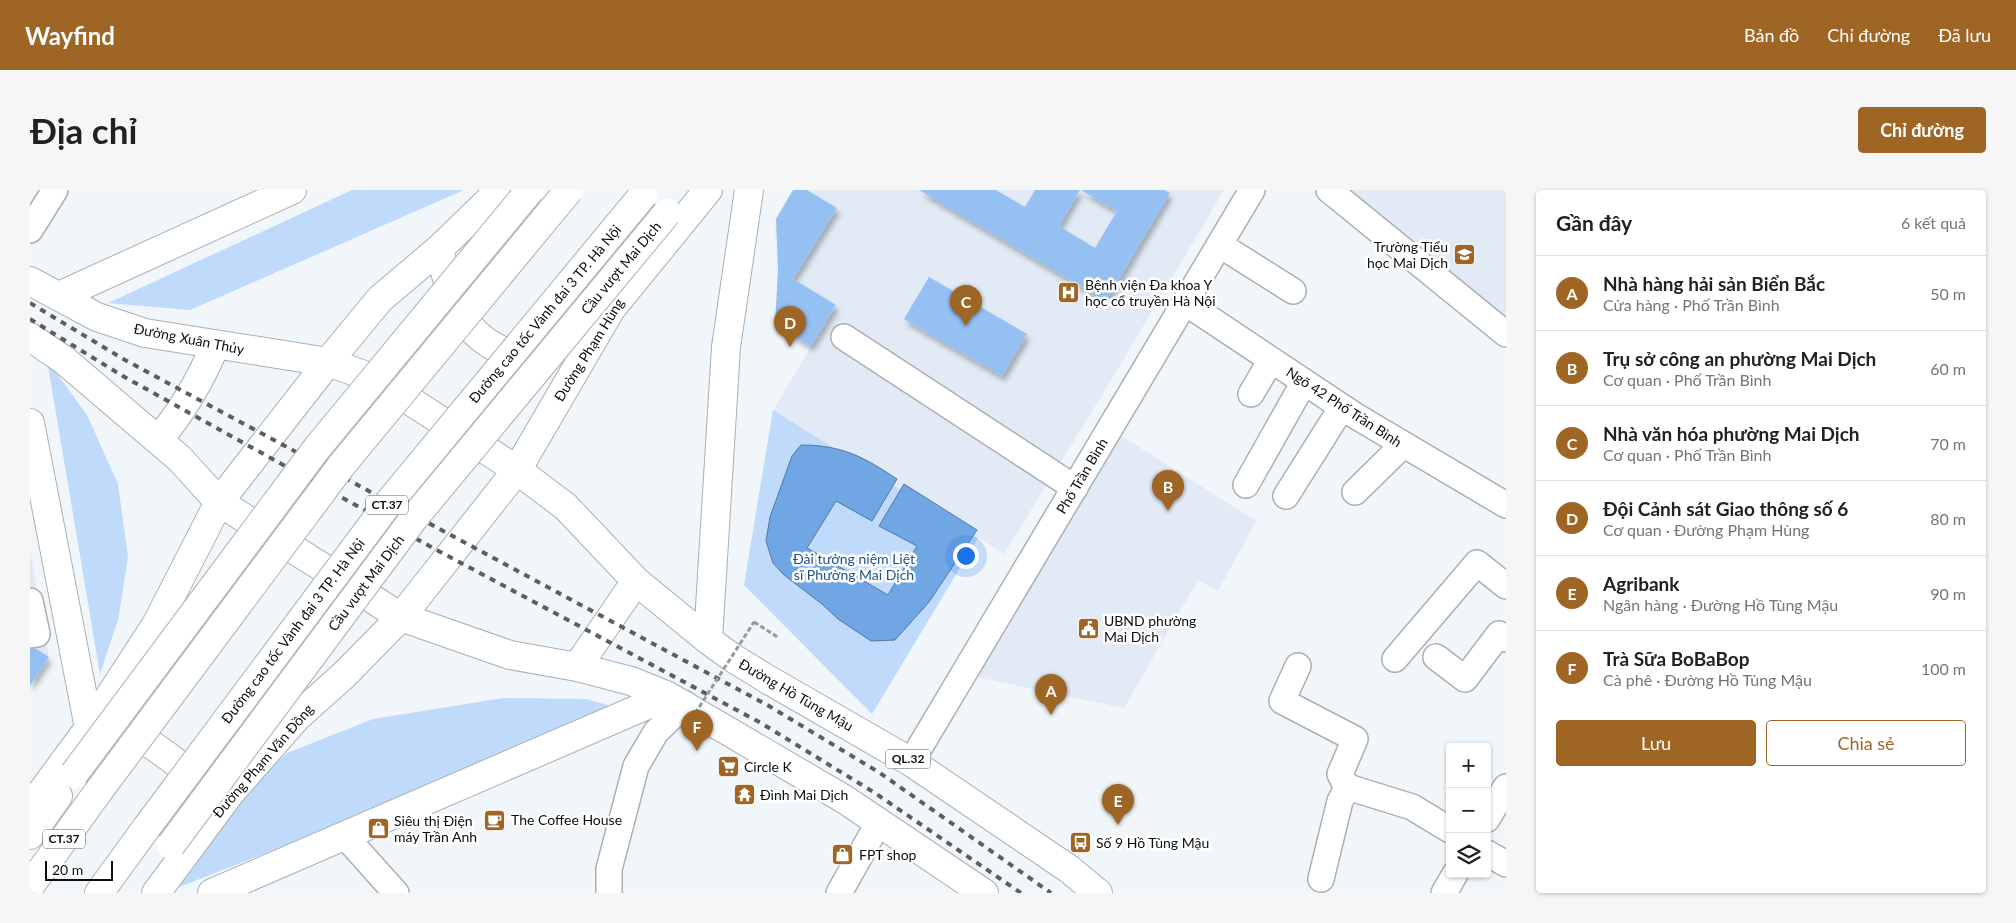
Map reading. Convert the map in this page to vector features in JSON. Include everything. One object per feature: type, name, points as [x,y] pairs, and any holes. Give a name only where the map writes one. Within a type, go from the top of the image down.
[{"type":"main road","points":[[58,296],[292,190]]},
{"type":"main road","points":[[30,808],[88,728],[156,624],[219,502],[328,362],[380,299],[439,249],[500,190]]},
{"type":"main road","points":[[30,835],[317,448],[530,190]]},
{"type":"main road","name":"CT.37","points":[[30,886],[341,466],[569,190]]},
{"type":"main road","name":"Cầu vượt Mai Dịch","points":[[136,893],[414,518],[686,190]]},
{"type":"main road","name":"Đường Phạm Hùng","points":[[402,617],[517,470],[611,309],[708,190]]},
{"type":"main road","points":[[708,640],[726,347],[749,190]]},
{"type":"main road","name":"Đường cao tốc Vành đai 3 TP. Hà Nội","points":[[99,893],[390,501],[645,192]]},
{"type":"main road","points":[[439,249],[452,297],[464,321],[479,337],[496,349],[530,361],[579,364]]},
{"type":"main road","name":"Đường Xuân Thủy","points":[[30,281],[98,317],[145,333],[214,346],[328,362],[378,380],[517,470]]},
{"type":"main road","points":[[30,337],[64,360],[180,459],[219,502],[402,617],[510,655],[578,667],[630,681],[879,822],[977,891]]},
{"type":"main road","points":[[158,440],[188,402],[201,378],[214,346]]},
{"type":"main road","points":[[30,423],[88,728]]},
{"type":"main road","name":"Đường Hồ Tùng Mậu","points":[[517,470],[566,507],[636,581],[708,640],[758,674],[911,762],[1069,869],[1098,893]]},
{"type":"main road","points":[[578,667],[636,581]]},
{"type":"main road","name":"Đường Phạm Văn Đồng","points":[[156,893],[231,792],[297,716],[344,675],[402,617]]},
{"type":"main road","points":[[212,893],[344,835],[680,709]]},
{"type":"main road","points":[[88,728],[107,724],[136,735],[168,757],[197,782],[205,809],[205,827]]},
{"type":"street","points":[[30,230],[55,190]]},
{"type":"street","name":"Phố Trần Bình","points":[[911,762],[1252,190]]},
{"type":"street","points":[[1330,190],[1506,334]]},
{"type":"street","points":[[1220,245],[1293,291]]},
{"type":"street","name":"Ngõ 42 Phố Trần Bình","points":[[1186,303],[1342,407],[1506,505]]},
{"type":"street","points":[[844,338],[1074,488]]},
{"type":"street","points":[[1251,394],[1271,360]]},
{"type":"street","points":[[1246,485],[1304,382]]},
{"type":"street","points":[[1286,496],[1342,407]]},
{"type":"street","points":[[1355,492],[1403,445]]},
{"type":"street","points":[[1395,659],[1477,563],[1506,586]]},
{"type":"street","points":[[30,601],[37,634],[30,636]]},
{"type":"street","points":[[1436,657],[1465,679],[1504,633]]},
{"type":"street","points":[[1298,666],[1282,701],[1355,739],[1340,774],[1345,784],[1351,788],[1412,807],[1446,828]]},
{"type":"street","points":[[609,893],[610,869],[636,766],[656,732],[680,709]]},
{"type":"street","points":[[1491,812],[1506,787]]},
{"type":"street","points":[[1321,879],[1340,801],[1345,792],[1351,788]]},
{"type":"street","points":[[839,893],[879,822]]},
{"type":"street","points":[[344,835],[396,893]]},
{"type":"street","points":[[1491,855],[1506,864]]},
{"type":"street","points":[[1444,893],[1453,878]]},
{"type":"path","points":[[680,709],[754,622],[779,638]]},
{"type":"shaded area","points":[[807,190],[1224,190],[1113,377],[1004,554],[773,410],[836,305],[793,279],[836,208]]},
{"type":"shaded area","name":"Trường Tiểu học Mai Dịch","points":[[1339,190],[1506,190],[1506,319]]},
{"type":"shaded area","name":"UBND phường Mai Dịch","points":[[1120,435],[1256,521],[1218,591],[1198,580],[1124,708],[976,677]]},
{"type":"shaded area","points":[[30,550],[49,657],[30,686]]},
{"type":"green space","points":[[352,190],[464,190],[190,310],[108,303]]},
{"type":"green space","points":[[47,360],[87,415],[118,484],[128,557],[118,620],[100,674]]},
{"type":"green space","name":"Đài tưởng niệm Liệt sĩ Phường Mai Dịch","points":[[773,410],[978,538],[872,714],[744,585]]},
{"type":"green space","points":[[503,698],[587,699],[617,708],[529,750],[164,893],[221,814],[287,753],[373,719]]},
{"type":"water","points":[[801,445],[841,450],[874,464],[897,479],[872,521],[836,501],[807,548],[888,595],[917,546],[879,526],[904,484],[977,530],[929,602],[895,640],[871,641],[838,619],[822,604],[784,575],[773,563],[766,541],[770,517],[792,456]]},
{"type":"building","points":[[793,190],[807,190],[837,208],[793,279],[836,305],[811,346],[775,325],[778,270],[776,219]]},
{"type":"building","points":[[919,190],[996,190],[1025,207],[1035,190],[1080,190],[1059,226],[1095,248],[1117,211],[1081,190],[1164,190],[1170,193],[1106,301]]},
{"type":"building","points":[[929,277],[1027,334],[1002,376],[904,319]]},
{"type":"building","points":[[30,645],[49,657],[30,686]]},
{"type":"railway","points":[[30,303],[125,360],[769,706],[880,773],[1051,893]]},
{"type":"railway","points":[[30,319],[121,375],[433,548],[761,723],[875,793],[1021,893]]},
{"type":"place","name":"Trường Tiểu học Mai Dịch","points":[[1464,255]]},
{"type":"place","name":"Bệnh viện Đa khoa Y học cổ truyền Hà Nội","points":[[1069,293]]},
{"type":"place","name":"Nhà văn hóa phường Mai Dịch","points":[[966,326]]},
{"type":"place","name":"Đội Cảnh sát Giao thông số 6","points":[[790,347]]},
{"type":"place","name":"Trụ sở công an phường Mai Dịch","points":[[1168,511]]},
{"type":"place","name":"UBND phường Mai Dịch","points":[[1088,629]]},
{"type":"place","name":"Nhà hàng hải sản Biển Bắc","points":[[1051,715]]},
{"type":"place","name":"Trà Sữa BoBaBop","points":[[697,751]]},
{"type":"place","name":"Circle K","points":[[728,767]]},
{"type":"place","name":"Đình Mai Dịch","points":[[744,795]]},
{"type":"place","name":"The Coffee House","points":[[495,820]]},
{"type":"place","name":"Agribank","points":[[1118,825]]},
{"type":"place","name":"Siêu thị Điện máy Trần Anh","points":[[378,829]]},
{"type":"place","name":"Số 9 Hồ Tùng Mậu","points":[[1080,843]]},
{"type":"place","name":"FPT shop","points":[[843,855]]}]
